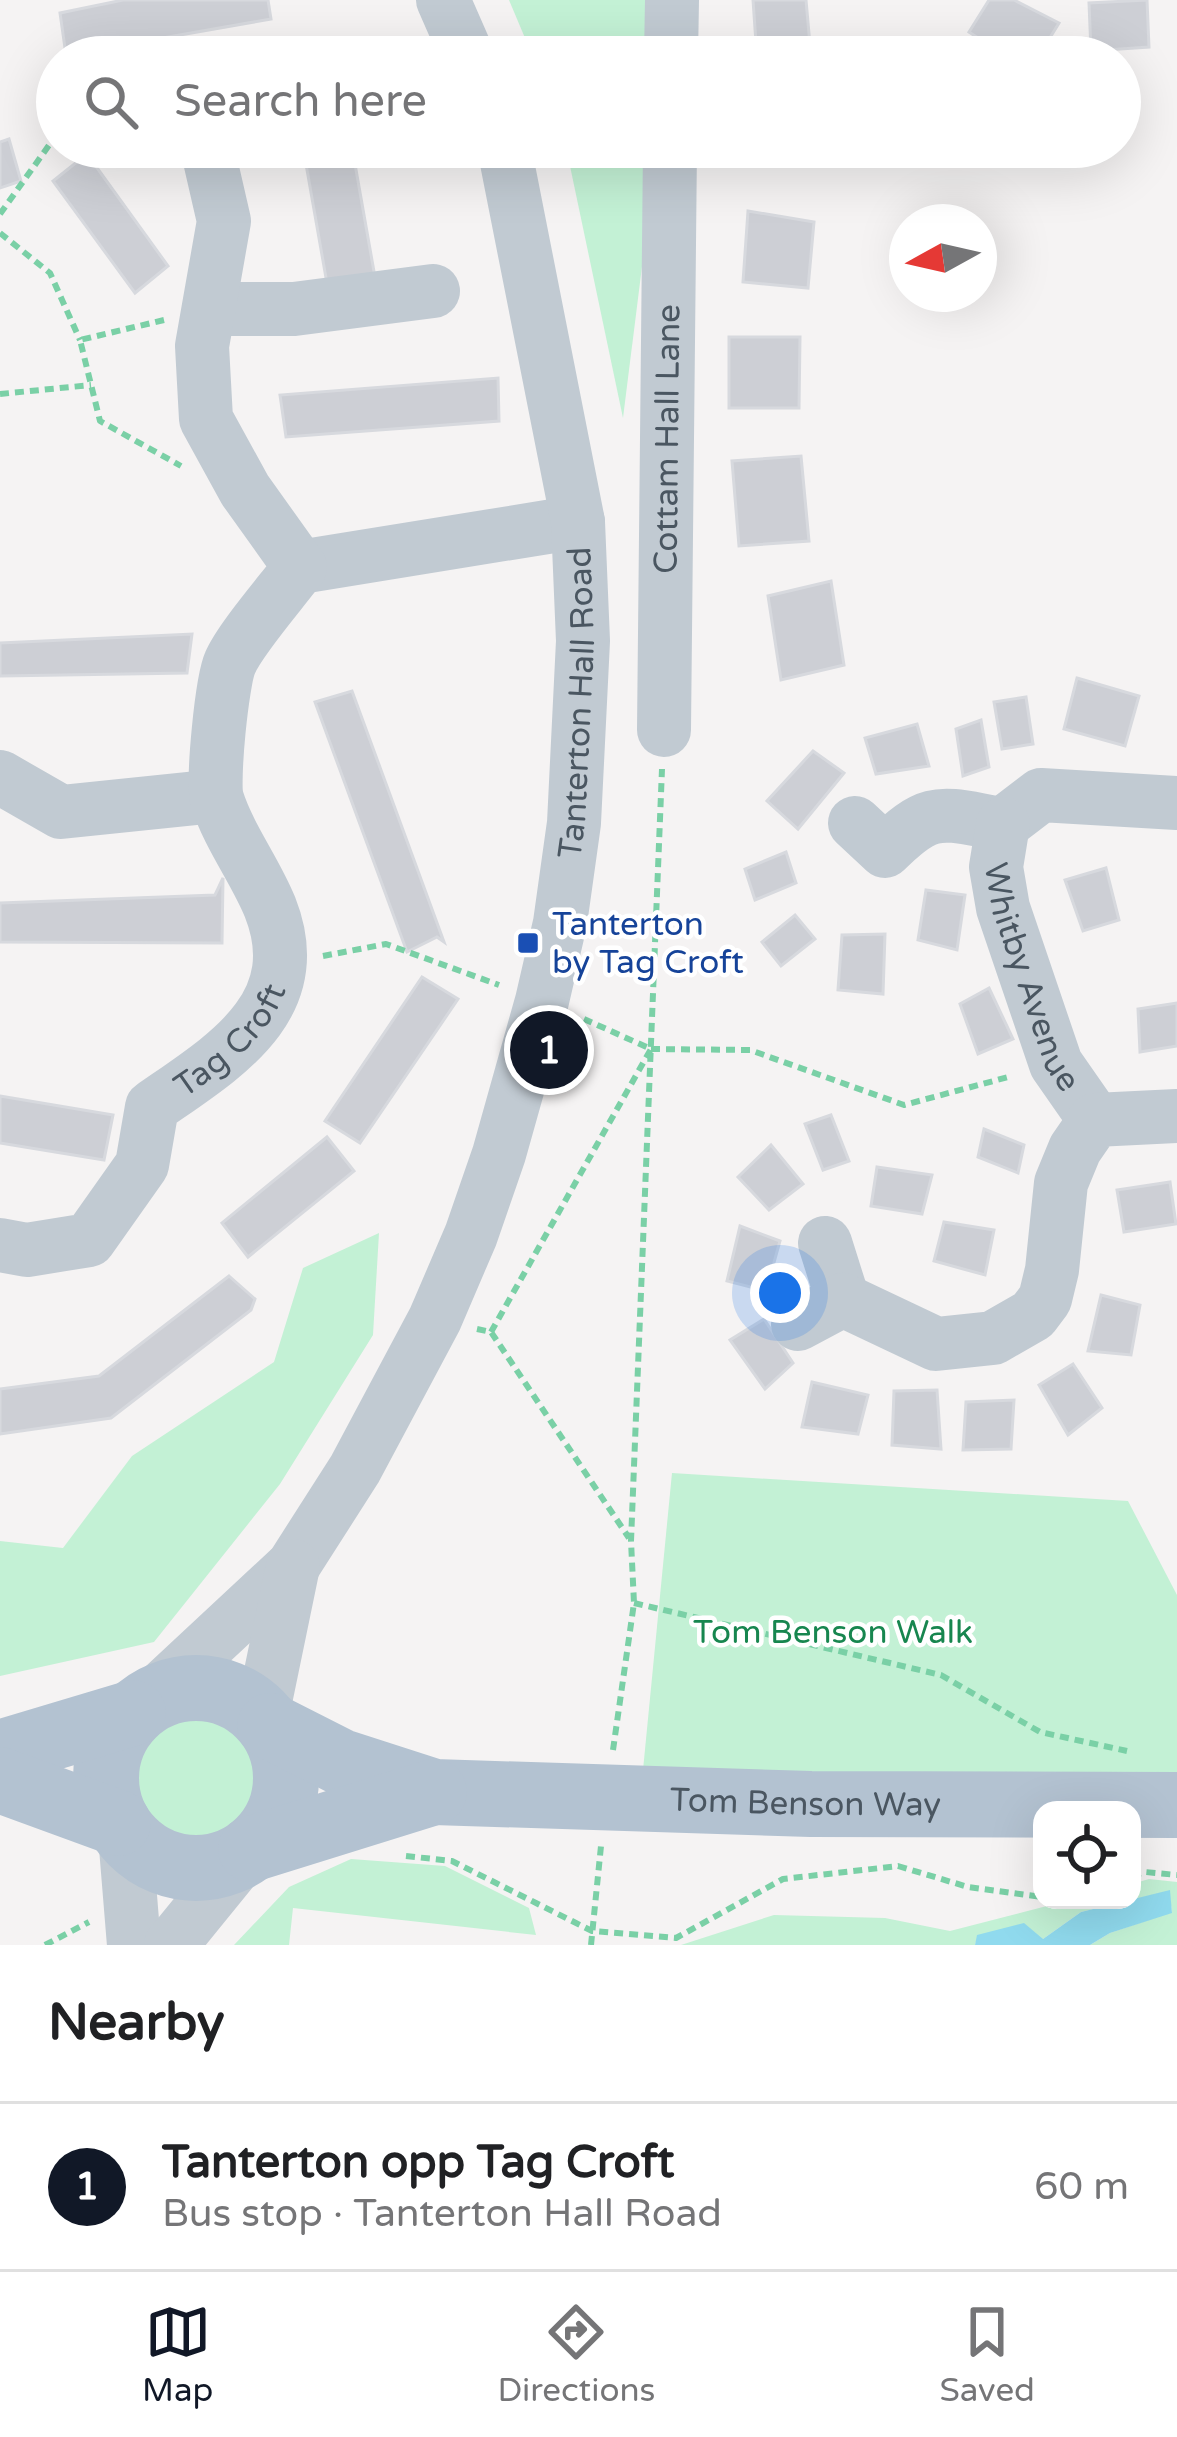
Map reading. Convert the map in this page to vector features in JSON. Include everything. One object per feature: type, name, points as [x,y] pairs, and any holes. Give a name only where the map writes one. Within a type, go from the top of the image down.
[{"type":"main road","points":[[0,1754],[140,1707],[176,1690],[207,1688],[237,1697],[266,1721],[282,1750],[286,1778],[282,1805],[270,1829],[248,1852],[221,1865],[169,1864],[145,1853],[121,1829],[107,1795],[106,1765],[115,1737],[140,1707]]},
{"type":"main road","name":"Tom Benson Way","points":[[266,1721],[341,1762],[434,1792],[834,1805],[1177,1805]]},
{"type":"main road","points":[[0,1780],[121,1829]]},
{"type":"main road","name":"Tom Benson Way","points":[[248,1852],[434,1792]]},
{"type":"street","points":[[443,0],[458,36]]},
{"type":"street","points":[[671,36],[672,0]]},
{"type":"street","points":[[212,168],[224,221],[202,346],[206,419],[245,490],[300,567],[578,522]]},
{"type":"street","name":"Tanterton Hall Road","points":[[140,1707],[293,1566],[355,1469],[435,1319],[499,1154],[560,923],[581,734],[584,641],[578,522],[508,168]]},
{"type":"street","name":"Cottam Hall Lane","points":[[664,730],[670,168]]},
{"type":"street","points":[[208,309],[293,309],[433,291]]},
{"type":"street","name":"Tag Croft","points":[[0,1244],[27,1250],[89,1240],[142,1165],[152,1107],[246,1039],[265,1005],[282,963],[272,910],[216,796],[218,740],[230,663],[300,567]]},
{"type":"street","points":[[0,777],[61,812],[216,796]]},
{"type":"street","name":"Whitby Avenue","points":[[1095,1120],[1056,1064],[1003,908],[996,867],[1003,824],[1041,795],[1177,803]]},
{"type":"street","name":"Whitby Avenue","points":[[870,856],[913,823],[942,814],[1003,824]]},
{"type":"street","name":"Whitby Avenue","points":[[1095,1120],[1177,1116]]},
{"type":"street","name":"Whitby Avenue","points":[[825,1243],[820,1312],[936,1344],[993,1338],[1034,1315],[1045,1299],[1061,1183],[1075,1149],[1095,1120]]},
{"type":"street","name":"Tanterton Hall Road","points":[[266,1721],[293,1566]]},
{"type":"street","points":[[110,1933],[121,1829]]},
{"type":"street","points":[[171,1945],[248,1852]]},
{"type":"path","points":[[0,214],[36,163]]},
{"type":"path","points":[[0,233],[50,273],[80,340],[100,421],[181,466],[227,458]]},
{"type":"path","points":[[80,340],[208,309]]},
{"type":"path","points":[[0,394],[91,385]]},
{"type":"path","points":[[591,1945],[634,1603],[631,1541],[664,730]]},
{"type":"path","points":[[651,1049],[750,1050],[904,1105],[1056,1064]]},
{"type":"path","points":[[435,1319],[490,1332],[631,1541]]},
{"type":"path","points":[[634,1603],[941,1676],[1040,1732],[1131,1752]]},
{"type":"path","points":[[406,1856],[452,1861],[592,1931],[676,1938],[783,1879],[898,1866],[968,1887],[1033,1896]]},
{"type":"path","points":[[1141,1873],[1177,1874]]},
{"type":"path","points":[[86,1905],[110,1933]]},
{"type":"path","points":[[44,1945],[110,1933]]},
{"type":"path","points":[[85,1945],[110,1933]]},
{"type":"green space","points":[[509,0],[655,0],[656,36],[524,36]]},
{"type":"green space","points":[[570,168],[654,168],[623,418]]},
{"type":"green space","points":[[379,1233],[373,1335],[280,1484],[154,1642],[0,1676],[0,1541],[63,1548],[132,1456],[274,1362],[303,1268]]},
{"type":"green space","name":"Tom Benson Walk","points":[[672,1473],[1128,1501],[1177,1595],[1177,1787],[643,1770]]},
{"type":"green space","points":[[196,1714],[221,1719],[241,1733],[255,1753],[260,1778],[255,1803],[241,1823],[221,1837],[196,1842],[171,1837],[151,1823],[137,1803],[132,1778],[137,1753],[151,1733],[171,1719]]},
{"type":"green space","points":[[351,1859],[445,1866],[529,1908],[536,1935],[293,1908],[289,1945],[234,1945],[289,1887]]},
{"type":"green space","points":[[1141,1881],[1177,1882],[1177,1945],[1090,1945],[1110,1933],[1172,1912],[1169,1891],[1141,1898]]},
{"type":"green space","points":[[1035,1909],[1094,1909],[1081,1912],[1043,1939],[978,1935],[975,1945],[681,1945],[774,1915],[885,1918],[950,1931]]},
{"type":"water","points":[[1170,1890],[1172,1913],[1110,1933],[1090,1945],[975,1945],[977,1935],[1024,1923],[1043,1939],[1081,1912],[1141,1909],[1141,1897]]},
{"type":"building","points":[[123,0],[268,0],[271,19],[174,36],[63,36],[60,13]]},
{"type":"building","points":[[753,0],[806,0],[809,36],[756,36]]},
{"type":"building","points":[[989,0],[1014,0],[1059,23],[1051,36],[975,36],[969,32]]},
{"type":"building","points":[[1147,0],[1149,47],[1141,48],[1141,36],[1090,36],[1089,3]]},
{"type":"building","points":[[9,139],[21,181],[0,188],[0,142]]},
{"type":"building","points":[[69,168],[97,168],[168,266],[135,293],[53,181]]},
{"type":"building","points":[[307,168],[356,168],[376,283],[329,295]]},
{"type":"building","points":[[748,211],[814,222],[808,288],[743,282]]},
{"type":"building","points":[[729,337],[800,337],[799,408],[729,408]]},
{"type":"building","points":[[498,378],[499,421],[286,437],[280,395]]},
{"type":"building","points":[[801,456],[809,541],[739,546],[732,461]]},
{"type":"building","points":[[831,581],[844,665],[781,680],[768,596]]},
{"type":"building","points":[[192,634],[187,673],[0,676],[0,643]]},
{"type":"building","points":[[1077,678],[1139,696],[1125,746],[1064,729]]},
{"type":"building","points":[[352,691],[444,942],[437,937],[407,952],[315,702]]},
{"type":"building","points":[[1026,697],[1033,744],[1002,749],[994,702]]},
{"type":"building","points":[[981,720],[989,767],[963,776],[956,729]]},
{"type":"building","points":[[917,724],[929,766],[876,774],[865,738]]},
{"type":"building","points":[[813,751],[844,773],[798,829],[767,801]]},
{"type":"building","points":[[786,852],[796,883],[755,900],[745,869]]},
{"type":"building","points":[[1106,868],[1119,920],[1083,931],[1065,880]]},
{"type":"building","points":[[223,878],[222,943],[0,942],[0,903],[215,895]]},
{"type":"building","points":[[926,890],[965,895],[957,950],[918,940]]},
{"type":"building","points":[[795,915],[815,939],[781,966],[762,942]]},
{"type":"building","points":[[885,934],[883,994],[838,990],[842,935]]},
{"type":"building","points":[[422,977],[458,999],[360,1143],[325,1121]]},
{"type":"building","points":[[989,988],[1013,1039],[978,1054],[960,1004]]},
{"type":"building","points":[[1177,1003],[1177,1046],[1140,1052],[1138,1009]]},
{"type":"building","points":[[0,1096],[113,1115],[104,1160],[0,1143]]},
{"type":"building","points":[[831,1115],[849,1161],[823,1170],[805,1124]]},
{"type":"building","points":[[984,1129],[1024,1145],[1018,1173],[978,1157]]},
{"type":"building","points":[[327,1137],[354,1171],[248,1257],[222,1223]]},
{"type":"building","points":[[771,1145],[803,1184],[769,1210],[738,1177]]},
{"type":"building","points":[[877,1167],[932,1175],[922,1214],[871,1206]]},
{"type":"building","points":[[1170,1182],[1176,1224],[1124,1232],[1117,1190]]},
{"type":"building","points":[[944,1222],[994,1230],[985,1275],[934,1261]]},
{"type":"building","points":[[740,1226],[780,1241],[766,1291],[727,1281]]},
{"type":"building","points":[[229,1276],[255,1299],[251,1310],[111,1418],[0,1434],[0,1389],[99,1376]]},
{"type":"building","points":[[1101,1295],[1140,1305],[1131,1355],[1088,1351]]},
{"type":"building","points":[[764,1319],[793,1363],[765,1389],[730,1340]]},
{"type":"building","points":[[1073,1364],[1102,1408],[1068,1435],[1039,1385]]},
{"type":"building","points":[[812,1382],[868,1395],[858,1434],[802,1427]]},
{"type":"building","points":[[937,1390],[941,1449],[892,1445],[894,1391]]},
{"type":"building","points":[[1014,1400],[1011,1449],[963,1450],[966,1402]]},
{"type":"place","name":"Tanterton by Tag Croft","points":[[528,943]]},
{"type":"place","name":"Tanterton opp Tag Croft","points":[[549,1050]]}]
